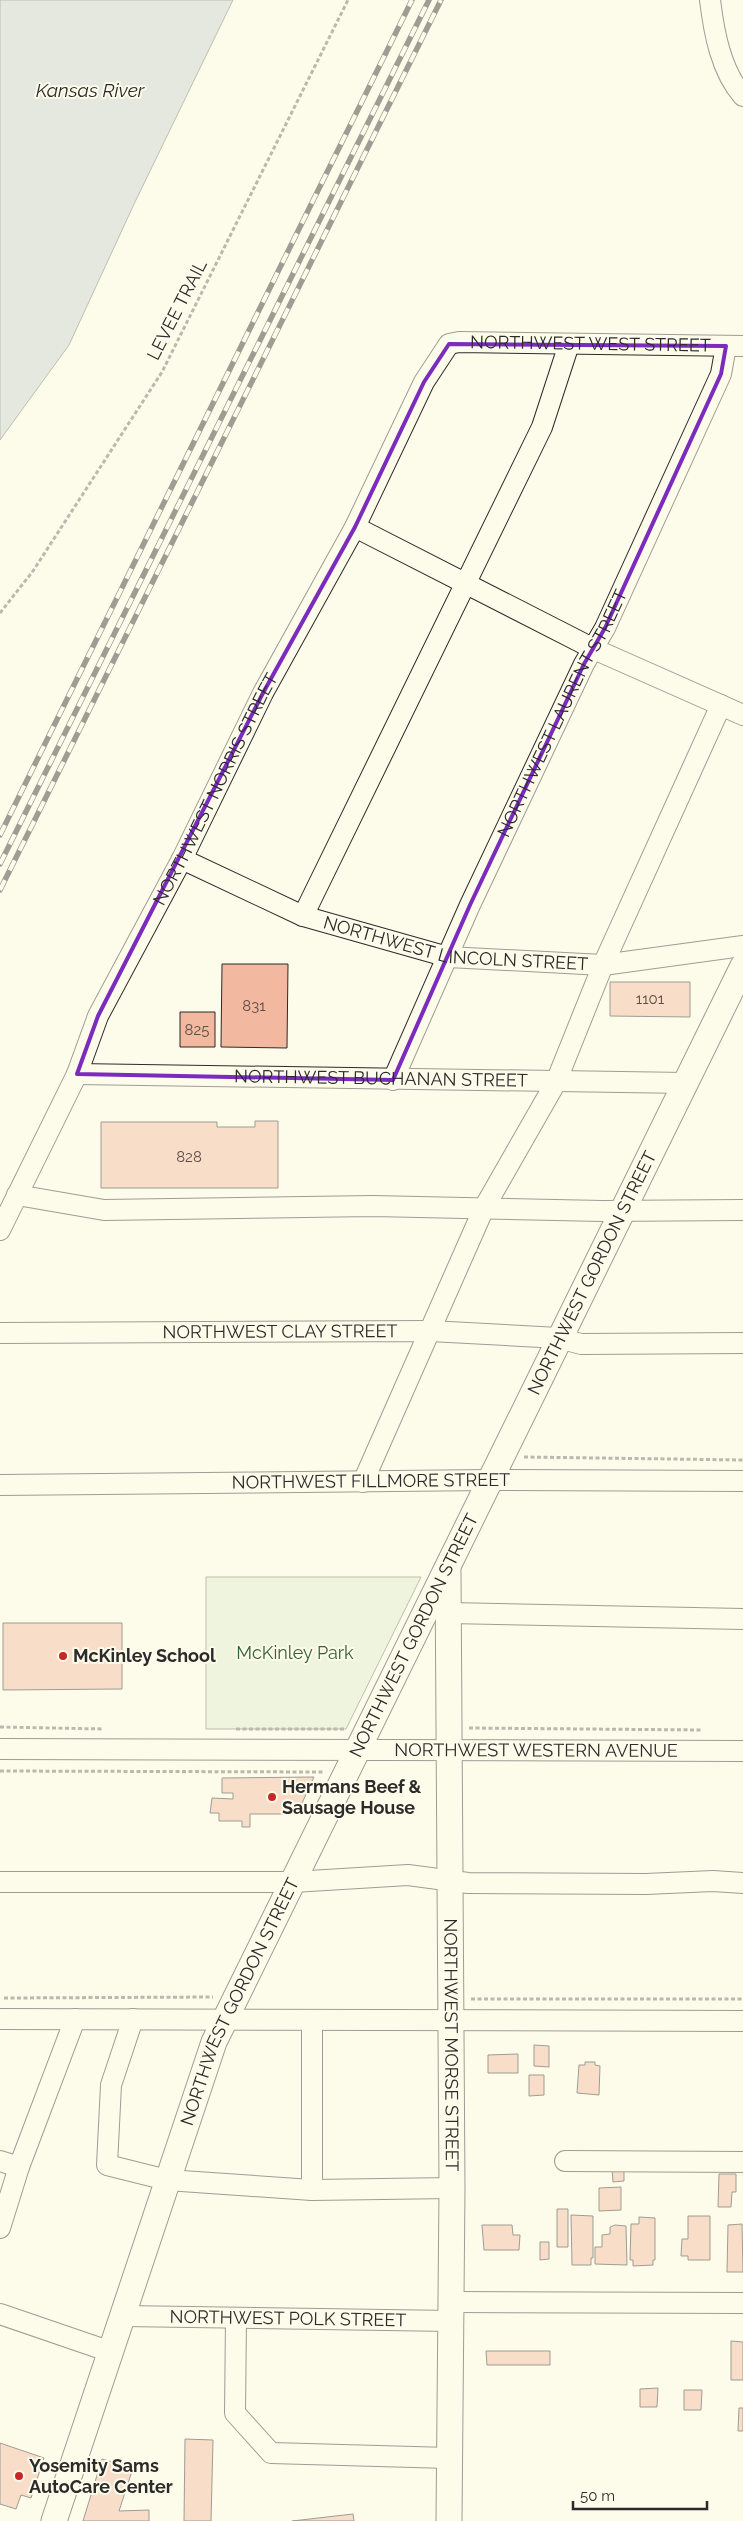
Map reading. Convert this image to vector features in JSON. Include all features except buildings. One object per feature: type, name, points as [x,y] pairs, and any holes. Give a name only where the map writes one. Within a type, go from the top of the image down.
[{"type":"main road","name":"NORTHWEST GORDON STREET","points":[[54,2521],[214,2042],[293,1882],[352,1739],[448,1569],[489,1480],[743,966]]},
{"type":"main road","name":"NORTHWEST MORSE STREET","points":[[448,1569],[452,2188],[449,2521]]},
{"type":"street","points":[[710,0],[721,53],[731,83],[743,96]]},
{"type":"street","name":"NORTHWEST WEST STREET","points":[[443,353],[449,344],[460,342],[735,346]]},
{"type":"street","points":[[304,916],[542,427],[569,344]]},
{"type":"street","name":"NORTHWEST LAURENT STREET","points":[[393,1080],[584,664],[594,649],[735,346]]},
{"type":"street","name":"NORTHWEST NORRIS STREET","points":[[0,1230],[77,1074],[98,1016],[182,859],[263,693],[355,527],[424,382],[443,353]]},
{"type":"street","points":[[355,527],[594,649],[743,715]]},
{"type":"street","points":[[363,1482],[484,1208],[556,1082],[603,964],[722,705]]},
{"type":"street","name":"NORTHWEST LINCOLN STREET","points":[[182,859],[304,916],[448,957],[603,964],[743,946]]},
{"type":"street","name":"NORTHWEST BUCHANAN STREET","points":[[77,1074],[686,1083]]},
{"type":"street","points":[[17,1194],[104,1210],[373,1206],[743,1210]]},
{"type":"street","name":"NORTHWEST CLAY STREET","points":[[0,1333],[430,1331],[560,1338],[581,1344],[743,1343]]},
{"type":"street","name":"NORTHWEST FILLMORE STREET","points":[[0,1485],[489,1480],[743,1481]]},
{"type":"street","points":[[449,1613],[743,1619]]},
{"type":"street","name":"NORTHWEST WESTERN AVENUE","points":[[0,1749],[352,1739],[450,1751],[743,1751]]},
{"type":"street","points":[[0,1882],[293,1882],[408,1875],[450,1881],[646,1884],[712,1881],[743,1883]]},
{"type":"street","points":[[0,2019],[312,2020],[451,2010],[743,2021]]},
{"type":"street","points":[[0,2228],[19,2167],[75,2019]]},
{"type":"street","points":[[133,2019],[111,2085],[107,2165],[167,2180],[312,2190],[452,2188]]},
{"type":"street","points":[[312,2020],[312,2190]]},
{"type":"street","points":[[0,2161],[19,2167]]},
{"type":"street","points":[[565,2161],[743,2162]]},
{"type":"street","name":"NORTHWEST POLK STREET","points":[[124,2316],[236,2318],[743,2303]]},
{"type":"street","points":[[0,2314],[111,2352]]},
{"type":"street","points":[[236,2318],[235,2414],[271,2453],[449,2458]]},
{"type":"path","name":"LEVEE TRAIL","points":[[0,613],[33,571],[162,372],[348,0]]},
{"type":"path","points":[[502,1457],[743,1460]]},
{"type":"path","points":[[0,1727],[108,1729]]},
{"type":"path","points":[[226,1729],[352,1739]]},
{"type":"path","points":[[0,1771],[327,1772]]},
{"type":"path","points":[[0,1998],[237,1995]]},
{"type":"path","points":[[451,2010],[743,1999]]},
{"type":"highlighted area","points":[[449,344],[726,346],[721,374],[605,628],[584,664],[470,905],[393,1080],[77,1074],[98,1016],[263,693],[355,527],[424,382]]},
{"type":"green space","name":"McKinley Park","points":[[206,1577],[421,1577],[346,1729],[206,1729]]},
{"type":"water","name":"Kansas River","points":[[0,0],[233,0],[135,202],[69,345],[0,440]]},
{"type":"railway","points":[[0,835],[412,0]]},
{"type":"railway","points":[[0,864],[429,0]]},
{"type":"railway","points":[[0,890],[441,0]]},
{"type":"place","name":"McKinley School","points":[[63,1656]]},
{"type":"place","name":"Hermans Beef & Sausage House","points":[[272,1797]]},
{"type":"place","name":"Yosemity Sams AutoCare Center","points":[[19,2476]]}]
